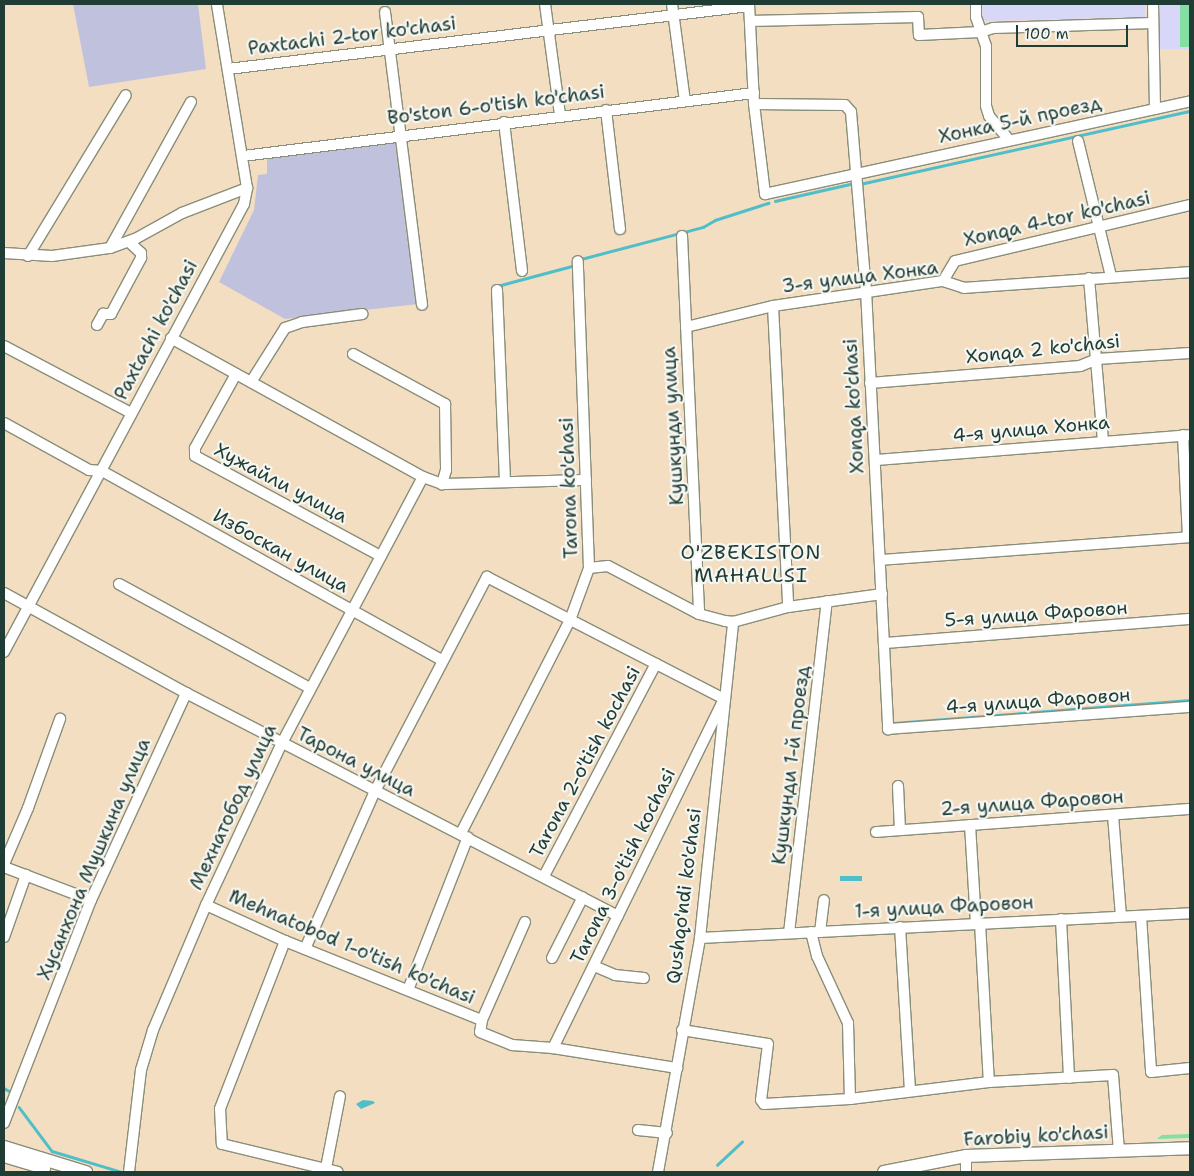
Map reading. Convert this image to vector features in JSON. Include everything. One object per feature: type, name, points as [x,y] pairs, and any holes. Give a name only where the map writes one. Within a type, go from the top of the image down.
[{"type":"main road","points":[[4,1147],[86,1172]]},
{"type":"main road","name":"Farobiy ko'chasi","points":[[884,1172],[1119,1151],[1190,1148]]},
{"type":"main road","points":[[4,1156],[57,1172]]},
{"type":"main road","name":"Farobiy ko'chasi","points":[[921,1172],[966,1164],[1190,1156]]},
{"type":"street","name":"Paxtachi ko'chasi","points":[[4,652],[244,204],[247,188],[217,4]]},
{"type":"street","points":[[545,4],[560,115]]},
{"type":"street","points":[[672,4],[686,101]]},
{"type":"street","points":[[976,4],[980,32],[986,46],[988,111],[1008,139]]},
{"type":"street","points":[[1153,4],[1155,109]]},
{"type":"street","name":"Paxtachi 2-tor ko'chasi","points":[[228,69],[548,28],[749,5]]},
{"type":"street","points":[[749,5],[754,104],[765,194],[857,174]]},
{"type":"street","points":[[385,12],[422,305]]},
{"type":"street","points":[[750,21],[918,17],[919,35],[980,32],[993,28],[1154,23]]},
{"type":"street","name":"Bo'ston 6-o'tish ko'chasi","points":[[242,156],[401,134],[754,93]]},
{"type":"street","points":[[28,256],[126,95]]},
{"type":"street","name":"Хонка 5-й проезд","points":[[857,174],[1008,139],[1190,101]]},
{"type":"street","points":[[110,248],[191,102]]},
{"type":"street","name":"Xonqa ko'chasi","points":[[754,104],[845,105],[851,112],[866,290],[888,730]]},
{"type":"street","points":[[606,110],[620,230]]},
{"type":"street","points":[[504,122],[522,271]]},
{"type":"street","points":[[1078,141],[1111,276]]},
{"type":"street","points":[[4,253],[28,256],[110,248],[129,242],[182,212],[247,188]]},
{"type":"street","name":"Xonqa 4-tor ko'chasi","points":[[943,281],[955,261],[1190,205]]},
{"type":"street","name":"Кушкунди улица","points":[[682,236],[699,614]]},
{"type":"street","points":[[96,324],[103,314],[111,314],[141,258],[141,253],[129,242]]},
{"type":"street","name":"Tarona ko'chasi","points":[[408,990],[464,835],[570,620],[590,568],[578,261]]},
{"type":"street","name":"3-я улица Хонка","points":[[686,327],[773,306],[866,290],[943,281],[964,288],[1111,276],[1190,272]]},
{"type":"street","points":[[1089,278],[1103,441]]},
{"type":"street","points":[[497,290],[505,482]]},
{"type":"street","points":[[773,306],[788,607]]},
{"type":"street","points":[[251,382],[285,328],[302,322],[362,314]]},
{"type":"street","points":[[172,338],[424,477],[442,484],[586,480]]},
{"type":"street","points":[[4,346],[131,413]]},
{"type":"street","name":"Xonqa 2 ko'chasi","points":[[870,383],[1080,366],[1097,359],[1190,353]]},
{"type":"street","points":[[352,354],[445,404],[446,464],[442,484]]},
{"type":"street","name":"Хужайли улица","points":[[236,374],[195,448],[195,456],[381,556]]},
{"type":"street","name":"Избоскан улица","points":[[4,423],[89,470],[102,471],[443,661]]},
{"type":"street","points":[[880,560],[1189,537],[1187,435]]},
{"type":"street","name":"4-я улица Хонка","points":[[874,460],[1187,435]]},
{"type":"street","name":"Мехнатобод улица","points":[[129,1172],[141,1070],[153,1030],[206,905],[310,688],[424,477]]},
{"type":"street","points":[[590,568],[608,566],[699,614],[733,622],[788,607],[882,594]]},
{"type":"street","points":[[305,949],[374,793],[487,577],[724,699]]},
{"type":"street","points":[[119,584],[310,688]]},
{"type":"street","name":"Тарона улица","points":[[4,593],[186,694],[374,793],[464,835],[618,916]]},
{"type":"street","name":"Кушкунди 1-й проезд","points":[[789,933],[827,601]]},
{"type":"street","name":"5-я улица Фаровон","points":[[884,643],[1190,619]]},
{"type":"street","name":"Qushqo'ndi ko'chasi","points":[[658,1172],[667,1133],[682,1030],[700,938],[733,622]]},
{"type":"street","name":"Tarona 2-o'tish kochasi","points":[[544,876],[656,664]]},
{"type":"street","name":"Хусанхона Мушкина улица","points":[[4,1123],[91,900],[186,694]]},
{"type":"street","name":"Tarona 3-o'tish kochasi","points":[[554,1048],[724,699]]},
{"type":"street","name":"4-я улица Фаровон","points":[[888,730],[1190,707]]},
{"type":"street","points":[[60,719],[28,808],[4,866],[91,900]]},
{"type":"street","points":[[898,786],[900,830]]},
{"type":"street","name":"2-я улица Фаровон","points":[[876,832],[1190,809]]},
{"type":"street","points":[[1113,815],[1121,916]]},
{"type":"street","points":[[970,825],[988,1082]]},
{"type":"street","points":[[4,937],[26,875]]},
{"type":"street","points":[[552,958],[583,897]]},
{"type":"street","points":[[824,900],[816,932],[815,950],[848,1023],[850,1098]]},
{"type":"street","name":"Mehnatobod 1-o'tish ko'chasi","points":[[206,905],[284,941],[482,1020],[480,1032],[501,1042],[554,1048],[677,1068]]},
{"type":"street","name":"1-я улица Фаровон","points":[[700,938],[1190,913]]},
{"type":"street","points":[[1141,916],[1151,1072],[1190,1068]]},
{"type":"street","points":[[1061,919],[1070,1078]]},
{"type":"street","points":[[482,1020],[525,922]]},
{"type":"street","points":[[900,927],[910,1090]]},
{"type":"street","points":[[284,941],[220,1109],[222,1144],[338,1172]]},
{"type":"street","points":[[594,966],[615,975],[644,978]]},
{"type":"street","points":[[682,1030],[768,1044],[762,1103],[850,1098],[988,1082],[1113,1075],[1119,1151]]},
{"type":"street","points":[[326,1168],[340,1096]]},
{"type":"street","points":[[638,1130],[667,1133]]},
{"type":"shaded area","points":[[73,4],[198,4],[206,69],[89,87]]},
{"type":"shaded area","points":[[982,4],[1145,4],[1145,17],[983,21]]},
{"type":"shaded area","points":[[1157,4],[1190,4],[1190,49],[1157,49]]},
{"type":"shaded area","points":[[395,141],[418,304],[285,319],[219,282],[254,210],[258,175],[267,174],[267,157]]},
{"type":"green space","points":[[1180,4],[1190,4],[1190,47],[1180,47]]},
{"type":"green space","points":[[1190,1134],[1190,1138],[1157,1139],[1162,1135]]},
{"type":"water","points":[[840,876],[862,876],[862,881],[840,881]]},
{"type":"water","points":[[363,1100],[375,1103],[361,1109],[356,1104]]},
{"type":"waterway","points":[[860,184],[1190,111]]},
{"type":"waterway","points":[[775,201],[854,183]]},
{"type":"waterway","points":[[581,259],[703,227],[715,220],[768,203]]},
{"type":"waterway","points":[[497,286],[576,265]]},
{"type":"waterway","points":[[893,723],[1190,700]]},
{"type":"waterway","points":[[4,1088],[9,1091]]},
{"type":"waterway","points":[[19,1107],[52,1151],[122,1172]]},
{"type":"waterway","points":[[717,1165],[742,1142]]},
{"type":"district","name":"O'ZBEKISTON MAHALLSI","points":[[751,564]]}]
